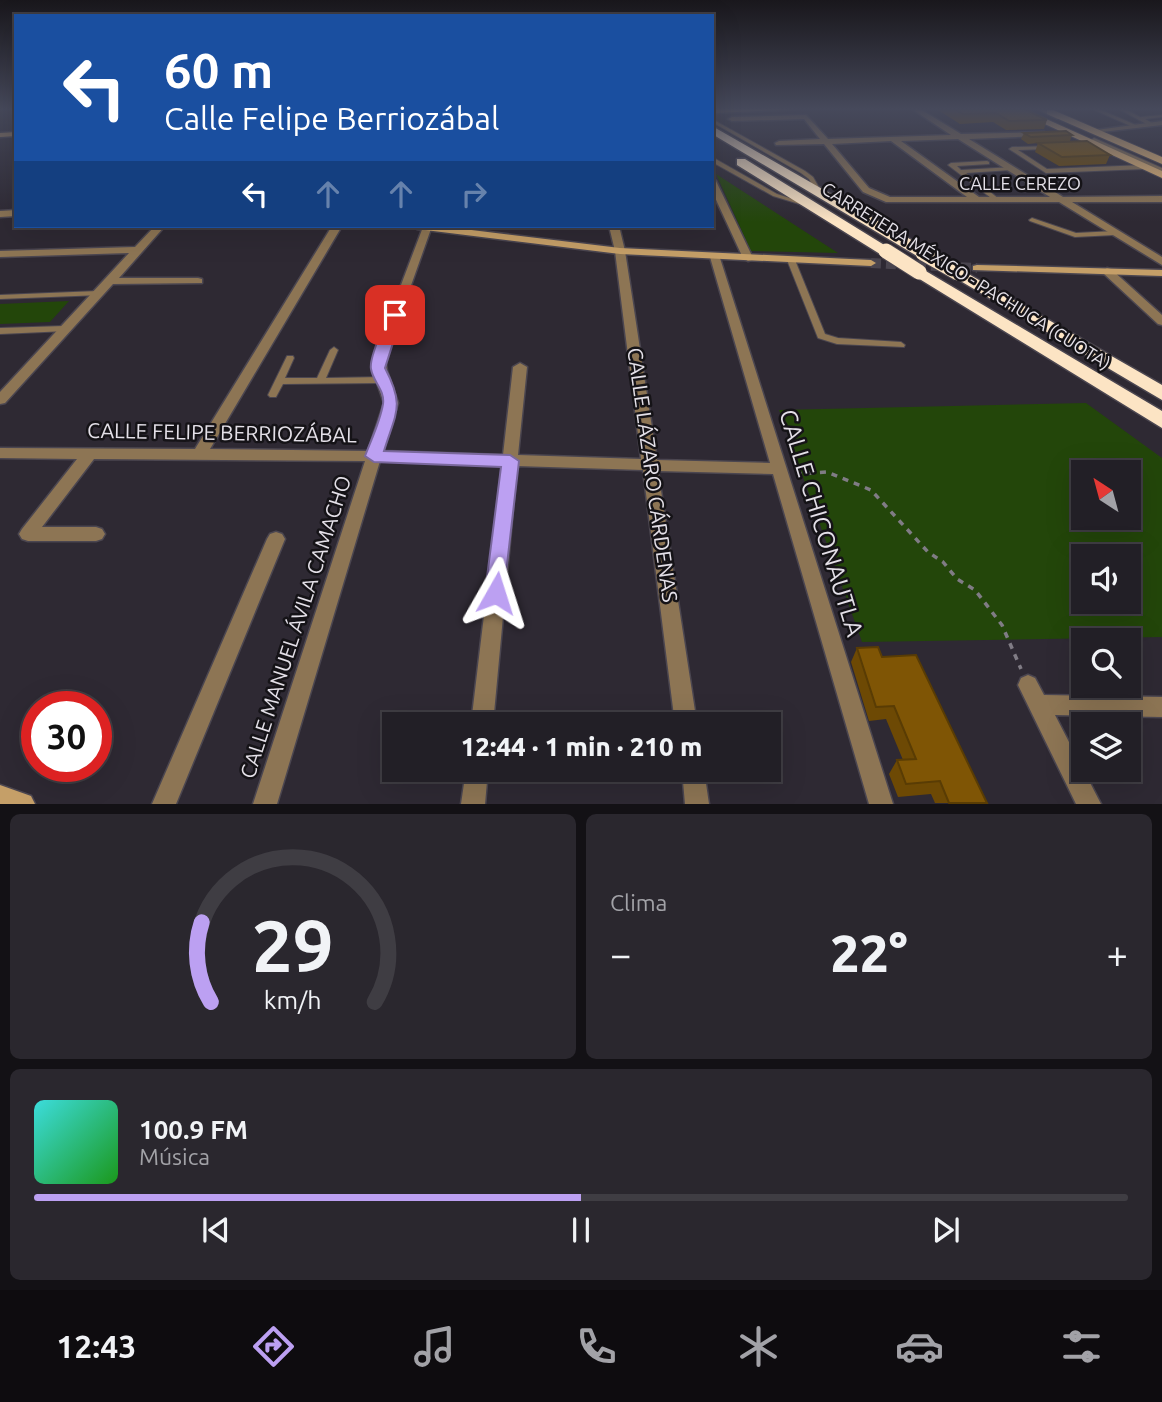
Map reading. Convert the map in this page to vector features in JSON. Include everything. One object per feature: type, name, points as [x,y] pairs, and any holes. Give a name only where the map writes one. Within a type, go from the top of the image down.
[{"type":"highway","name":"CARRETERA MÉXICO - PACHUCA (CUOTA)","points":[[716,147],[886,251],[958,274],[1162,394]]},
{"type":"highway","name":"CARRETERA MÉXICO - PACHUCA (CUOTA)","points":[[742,147],[818,191],[1162,421]]},
{"type":"main road","points":[[1098,147],[1143,167],[1162,167]]},
{"type":"main road","points":[[1116,147],[1162,167]]},
{"type":"main road","points":[[1124,147],[1162,167]]},
{"type":"main road","points":[[438,228],[620,251],[871,263]]},
{"type":"main road","points":[[977,268],[1162,273]]},
{"type":"main road","points":[[0,797],[23,803]]},
{"type":"street","name":"CALLE CEREZO","points":[[832,147],[866,190],[878,198],[1162,199]]},
{"type":"street","points":[[903,147],[978,200]]},
{"type":"street","points":[[976,147],[1162,262]]},
{"type":"street","points":[[714,185],[748,258]]},
{"type":"street","points":[[0,400],[158,228]]},
{"type":"street","points":[[200,454],[336,228]]},
{"type":"street","name":"CALLE MANUEL ÁVILA CAMACHO","points":[[265,803],[391,403],[390,392],[378,368],[379,359],[421,228]]},
{"type":"street","name":"CALLE LÁZARO CÁRDENAS","points":[[614,228],[620,251],[684,712]]},
{"type":"street","points":[[0,254],[136,250]]},
{"type":"street","name":"CALLE CHICONAUTLA","points":[[715,257],[881,803]]},
{"type":"street","points":[[1107,271],[1162,321]]},
{"type":"street","points":[[108,281],[198,281]]},
{"type":"street","points":[[483,712],[520,367]]},
{"type":"street","name":"CALLE FELIPE BERRIOZÁBAL","points":[[0,453],[374,456],[650,467],[778,468]]},
{"type":"street","points":[[90,453],[28,534],[96,534]]},
{"type":"street","points":[[164,803],[276,539]]},
{"type":"street","points":[[1033,695],[1162,707]]},
{"type":"street","points":[[1033,695],[1089,803]]},
{"type":"street","points":[[473,803],[476,782]]},
{"type":"street","points":[[694,782],[697,803]]},
{"type":"lane","points":[[758,147],[803,172],[811,178],[818,191]]},
{"type":"lane","points":[[1060,147],[1012,149],[1046,171],[1143,167]]},
{"type":"lane","points":[[1113,147],[1162,167]]},
{"type":"lane","points":[[1119,147],[1162,167]]},
{"type":"lane","points":[[714,160],[775,195],[813,206]]},
{"type":"lane","points":[[987,163],[951,166],[997,200]]},
{"type":"lane","points":[[959,172],[1011,168]]},
{"type":"lane","points":[[1032,219],[1075,235],[1115,233]]},
{"type":"lane","points":[[792,260],[821,336],[837,341],[901,345]]},
{"type":"lane","points":[[0,297],[98,293]]},
{"type":"lane","points":[[0,331],[64,329]]},
{"type":"lane","points":[[320,381],[334,350]]},
{"type":"lane","points":[[273,395],[290,358]]},
{"type":"lane","points":[[279,381],[383,380]]},
{"type":"path","points":[[778,468],[796,474],[827,472],[871,490],[928,552],[943,562],[957,579],[975,590],[1002,625],[1003,634],[1033,695]]},
{"type":"green space","points":[[716,174],[838,253],[751,251]]},
{"type":"green space","points":[[69,301],[50,322],[0,324],[0,304]]},
{"type":"green space","points":[[1086,403],[1162,458],[1162,637],[1141,637],[1141,628],[1071,628],[1071,639],[862,642],[779,410]]},
{"type":"building","points":[[1044,147],[1096,147],[1110,155],[1062,157]]},
{"type":"building","points":[[878,647],[882,657],[916,655],[987,803],[949,803],[940,781],[906,784],[897,760],[916,759],[894,706],[876,707],[857,648]]},
{"type":"tunnel","points":[[871,263],[977,268]]},
{"type":"route","points":[[395,315],[379,359],[378,368],[390,392],[391,403],[374,456],[510,461],[496,593]]}]
